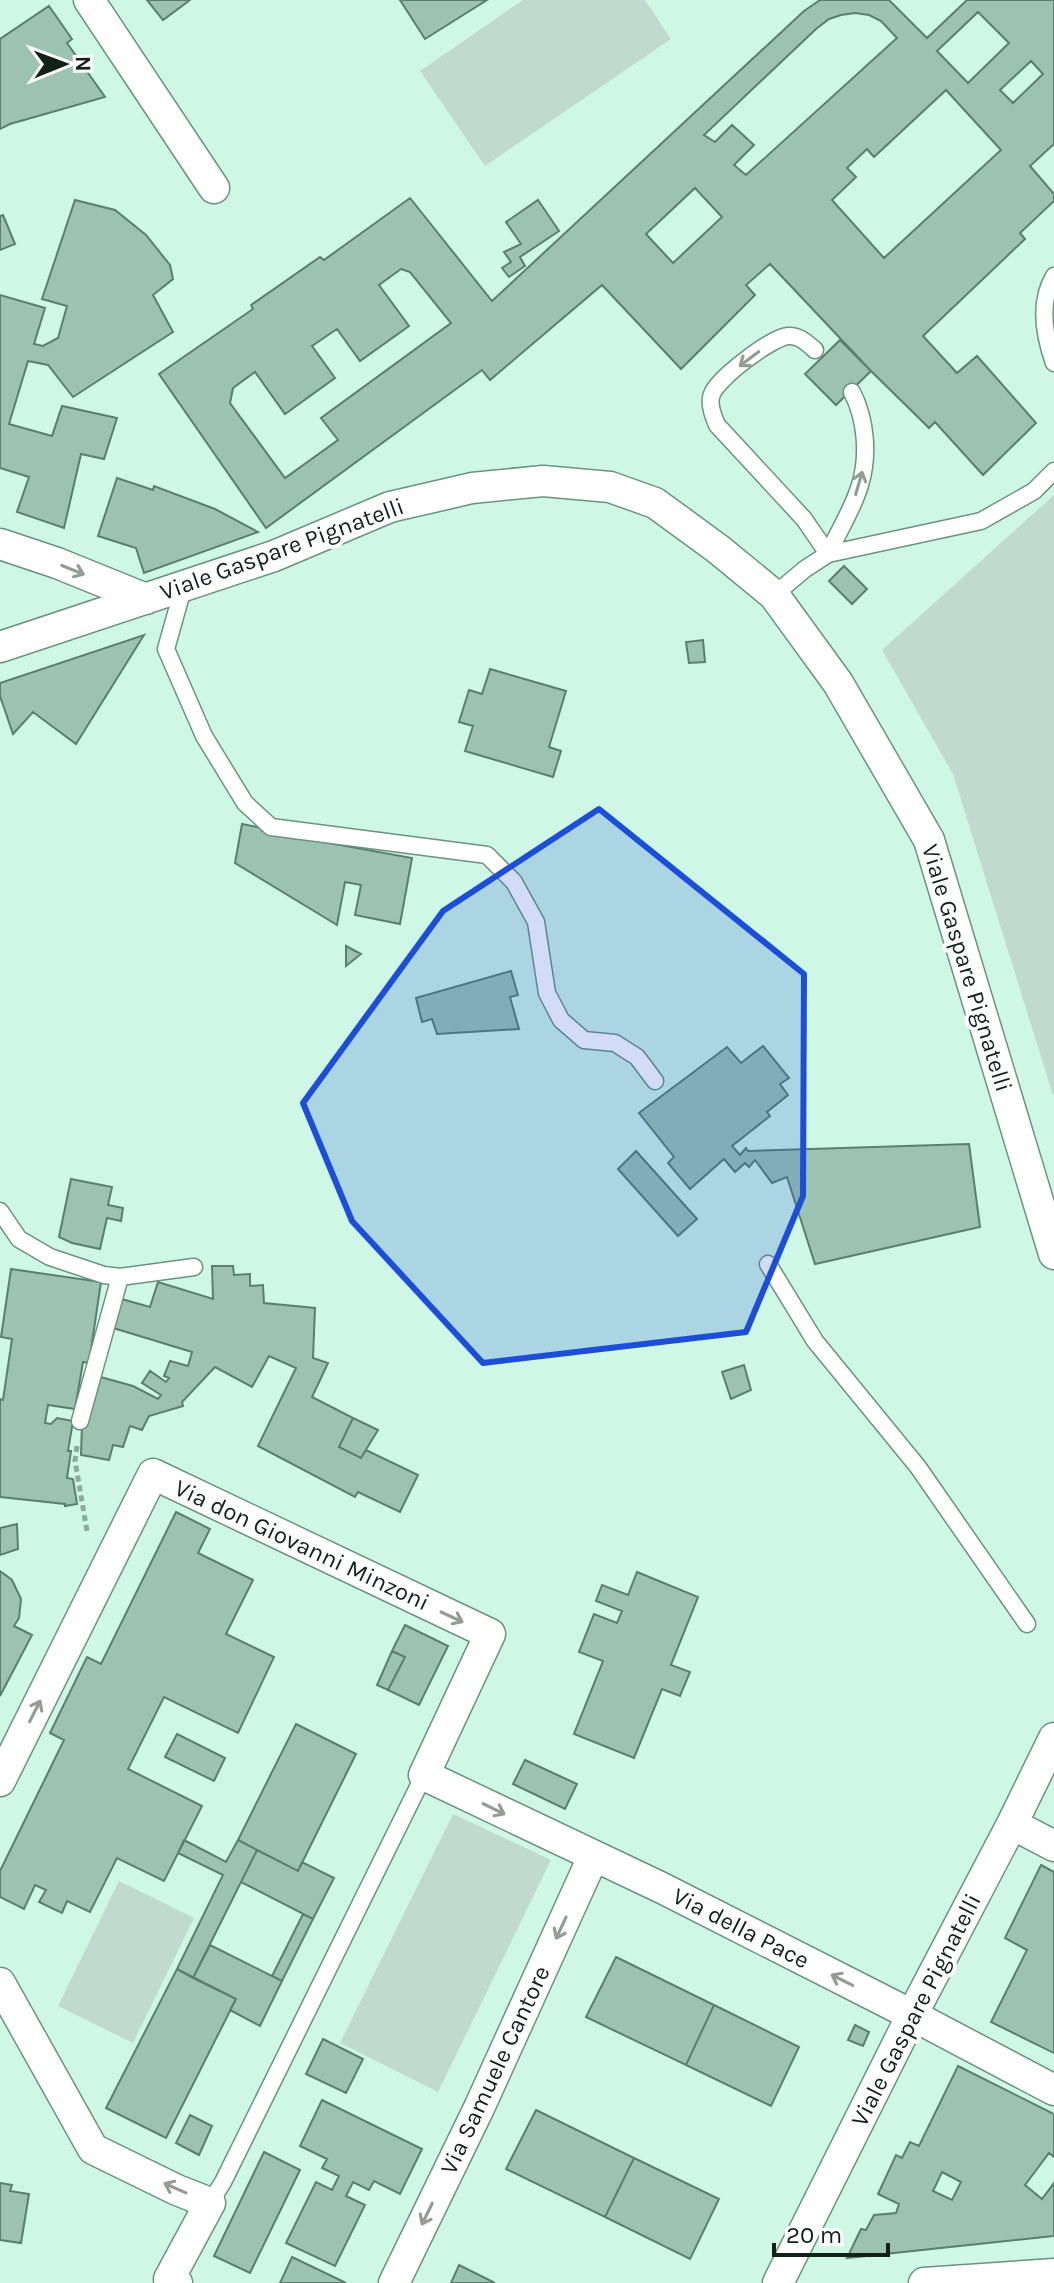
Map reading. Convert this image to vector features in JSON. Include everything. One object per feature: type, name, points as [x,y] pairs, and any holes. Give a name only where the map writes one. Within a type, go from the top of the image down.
[{"type":"street","points":[[89,0],[214,188]]},
{"type":"street","name":"Viale Gaspare Pignatelli","points":[[0,647],[274,556],[390,507],[472,488],[543,481],[610,487],[655,503],[774,595],[838,683],[929,840],[1054,1254]]},
{"type":"street","points":[[0,544],[146,599]]},
{"type":"street","name":"Via don Giovanni Minzoni","points":[[0,1781],[153,1474],[490,1634],[424,1775]]},
{"type":"street","name":"Viale Gaspare Pignatelli","points":[[778,2283],[1054,1738]]},
{"type":"street","name":"Via della Pace","points":[[424,1775],[662,1888],[1054,2090]]},
{"type":"street","points":[[1012,1824],[1054,1846]]},
{"type":"street","name":"Via Samuele Cantore","points":[[394,2283],[479,2108],[593,1857]]},
{"type":"street","points":[[0,1983],[93,2149],[210,2203],[169,2279],[177,2283]]},
{"type":"street","points":[[924,2283],[1054,2274]]},
{"type":"lane","points":[[1054,276],[1049,284],[1043,320],[1054,363]]},
{"type":"lane","points":[[815,350],[802,338],[789,336],[772,342],[722,381],[712,394],[711,409],[717,425],[804,519],[828,554]]},
{"type":"lane","points":[[828,554],[860,485],[864,459],[864,431],[852,392]]},
{"type":"lane","points":[[774,595],[828,554],[981,521],[1034,491],[1054,471]]},
{"type":"lane","points":[[184,585],[166,649],[204,736],[245,803],[271,827],[487,855],[514,882],[536,922],[547,993],[561,1020],[584,1040],[615,1043],[637,1057],[655,1081]]},
{"type":"lane","points":[[0,1211],[19,1239],[50,1257],[104,1275],[120,1277],[194,1267]]},
{"type":"lane","points":[[768,1264],[815,1341],[918,1467],[1027,1624]]},
{"type":"lane","points":[[80,1421],[120,1277]]},
{"type":"lane","points":[[210,2203],[424,1775]]},
{"type":"path","points":[[80,1421],[75,1461],[81,1501],[90,1547],[106,1570]]},
{"type":"highlighted area","points":[[599,809],[804,974],[803,1196],[746,1332],[483,1363],[352,1221],[303,1103],[443,911]]},
{"type":"green space","points":[[523,0],[645,0],[671,39],[485,166],[420,71]]},
{"type":"green space","points":[[1054,495],[1053,1095],[953,774],[882,650]]},
{"type":"green space","points":[[453,1814],[551,1860],[438,2092],[340,2043]]},
{"type":"green space","points":[[119,1881],[194,1918],[133,2043],[58,2006]]},
{"type":"building","points":[[147,0],[190,0],[163,20]]},
{"type":"building","points":[[400,0],[487,0],[425,39]]},
{"type":"building","points":[[820,0],[889,0],[927,38],[967,0],[1054,0],[1054,144],[1030,166],[1054,194],[1054,201],[1020,233],[1025,239],[923,336],[957,373],[977,356],[1036,423],[983,475],[935,422],[929,428],[871,371],[770,264],[746,285],[755,295],[681,369],[602,285],[490,380],[482,370],[266,528],[159,374],[253,309],[251,305],[320,257],[324,260],[410,198],[492,301],[804,11]],"holes":[[[978,12],[1009,43],[968,83],[937,51]],[[855,13],[869,15],[881,21],[897,38],[746,175],[734,165],[754,145],[732,125],[715,142],[704,135],[829,19]],[[1031,61],[1043,74],[1013,103],[1000,90]],[[946,90],[1001,150],[884,258],[832,200],[856,177],[847,168],[867,149],[874,157]],[[695,188],[722,217],[673,263],[646,234]],[[401,269],[410,272],[451,323],[321,418],[338,440],[285,478],[230,403],[233,388],[255,372],[285,414],[335,378],[312,346],[337,329],[360,361],[409,326],[379,285]]]},
{"type":"building","points":[[49,6],[72,39],[67,43],[105,97],[0,129],[0,39]]},
{"type":"building","points":[[75,200],[115,210],[146,235],[170,265],[173,279],[153,295],[173,332],[73,397],[48,365],[28,361],[9,424],[52,436],[62,406],[117,418],[104,459],[81,454],[64,528],[17,512],[29,477],[0,468],[0,295],[45,308],[34,344],[43,346],[58,338],[67,306],[42,299]]},
{"type":"building","points":[[538,200],[559,231],[520,257],[525,266],[509,277],[502,268],[511,262],[504,252],[521,244],[506,222]]},
{"type":"building","points":[[3,215],[15,244],[0,250],[0,216]]},
{"type":"building","points":[[840,340],[871,371],[836,405],[805,374]]},
{"type":"building","points":[[117,478],[153,490],[154,486],[215,509],[258,532],[144,573],[136,548],[98,536]]},
{"type":"building","points":[[844,566],[867,589],[852,604],[829,581]]},
{"type":"building","points":[[144,635],[76,744],[33,712],[13,734],[0,696],[0,683]]},
{"type":"building","points":[[703,640],[705,662],[689,663],[686,642]]},
{"type":"building","points":[[490,669],[566,691],[549,747],[561,751],[553,777],[465,751],[473,726],[459,722],[469,690],[482,694]]},
{"type":"building","points":[[242,824],[262,828],[262,831],[412,858],[400,924],[355,915],[361,885],[345,882],[337,925],[235,863]]},
{"type":"building","points":[[346,946],[361,954],[346,966]]},
{"type":"building","points":[[511,971],[518,995],[510,997],[519,1029],[437,1034],[432,1019],[422,1022],[416,998]]},
{"type":"building","points":[[763,1046],[789,1078],[780,1084],[788,1095],[767,1112],[770,1116],[732,1146],[740,1155],[746,1148],[748,1151],[969,1144],[980,1227],[815,1264],[787,1177],[772,1183],[755,1160],[749,1167],[745,1163],[735,1172],[724,1159],[690,1189],[668,1163],[674,1157],[639,1113],[727,1047],[741,1063]]},
{"type":"building","points":[[636,1151],[697,1219],[678,1236],[618,1169]]},
{"type":"building","points":[[71,1179],[112,1187],[108,1205],[123,1208],[121,1221],[107,1218],[100,1249],[59,1237]]},
{"type":"building","points":[[212,1266],[233,1266],[234,1275],[250,1274],[250,1286],[263,1285],[264,1303],[315,1308],[313,1358],[328,1363],[312,1397],[353,1418],[339,1447],[361,1458],[366,1450],[418,1475],[400,1512],[358,1492],[355,1497],[258,1446],[296,1368],[269,1356],[252,1387],[215,1367],[182,1402],[183,1406],[149,1416],[142,1430],[130,1426],[123,1447],[113,1445],[109,1460],[81,1455],[82,1425],[97,1376],[133,1386],[158,1399],[161,1395],[142,1383],[150,1371],[166,1382],[169,1378],[164,1376],[170,1361],[188,1366],[192,1352],[110,1327],[118,1298],[150,1307],[158,1282],[213,1299]]},
{"type":"building","points":[[11,1269],[101,1282],[89,1363],[83,1362],[75,1409],[48,1405],[45,1423],[51,1424],[57,1418],[73,1421],[67,1478],[73,1479],[77,1504],[65,1506],[0,1497],[0,1399],[3,1400],[12,1339],[1,1337]]},
{"type":"building","points":[[744,1365],[751,1390],[731,1399],[722,1372]]},
{"type":"building","points":[[353,1418],[378,1430],[361,1458],[339,1447]]},
{"type":"building","points":[[176,1512],[210,1529],[198,1553],[253,1580],[226,1634],[274,1657],[238,1733],[164,1697],[128,1769],[202,1806],[164,1881],[117,1858],[90,1912],[67,1901],[62,1913],[39,1902],[46,1890],[35,1885],[24,1909],[0,1897],[0,1871],[64,1740],[50,1733],[87,1657],[101,1664]]},
{"type":"building","points":[[17,1524],[18,1549],[0,1555],[0,1528]]},
{"type":"building","points":[[0,1571],[12,1580],[21,1599],[19,1618],[14,1626],[32,1635],[0,1696]]},
{"type":"building","points":[[637,1572],[698,1597],[671,1665],[690,1672],[680,1696],[662,1689],[634,1758],[574,1734],[603,1661],[579,1652],[594,1614],[617,1623],[622,1611],[596,1601],[602,1585],[628,1595]]},
{"type":"building","points":[[405,1625],[448,1646],[419,1705],[388,1690],[405,1657],[392,1651]]},
{"type":"building","points":[[392,1651],[405,1657],[388,1690],[377,1685]]},
{"type":"building","points":[[296,1724],[356,1754],[298,1871],[238,1840]]},
{"type":"building","points":[[177,1734],[225,1758],[214,1781],[165,1757]]},
{"type":"building","points":[[525,1760],[577,1784],[565,1809],[513,1784]]},
{"type":"building","points":[[184,1840],[226,1862],[238,1840],[257,1850],[193,1978],[177,1969],[223,1875],[178,1853]]},
{"type":"building","points":[[257,1850],[298,1871],[302,1862],[334,1878],[313,1919],[241,1882]]},
{"type":"building","points":[[1041,1865],[1054,1872],[1054,2053],[991,2022],[1027,1950],[1005,1938]]},
{"type":"building","points":[[303,1914],[313,1919],[282,1981],[272,1976]]},
{"type":"building","points":[[210,1945],[282,1981],[260,2026],[230,2010],[236,1999],[193,1978]]},
{"type":"building","points":[[616,1957],[714,2005],[686,2065],[586,2017]]},
{"type":"building","points":[[177,1969],[236,1999],[166,2138],[106,2108]]},
{"type":"building","points":[[714,2005],[799,2047],[771,2106],[686,2065]]},
{"type":"building","points":[[855,2025],[869,2032],[863,2046],[848,2040]]},
{"type":"building","points":[[323,2039],[363,2059],[346,2093],[306,2074]]},
{"type":"building","points":[[958,2066],[1054,2114],[1054,2157],[1049,2153],[1025,2185],[1042,2199],[1054,2183],[1054,2236],[847,2258],[861,2229],[866,2230],[874,2215],[896,2213],[899,2204],[878,2194],[896,2155],[902,2158],[910,2142],[919,2146]],"holes":[[[942,2172],[961,2182],[952,2200],[933,2191]]]},
{"type":"building","points":[[322,2100],[422,2149],[400,2194],[374,2181],[369,2190],[353,2182],[346,2196],[365,2205],[335,2266],[286,2243],[316,2182],[332,2190],[339,2176],[322,2168],[327,2159],[300,2146]]},
{"type":"building","points":[[536,2110],[634,2158],[605,2217],[506,2169]]},
{"type":"building","points":[[190,2115],[212,2126],[199,2155],[176,2143]]},
{"type":"building","points":[[264,2152],[300,2170],[250,2273],[214,2256]]},
{"type":"building","points":[[634,2158],[719,2199],[690,2259],[605,2217]]},
{"type":"building","points":[[0,2183],[12,2185],[10,2191],[29,2194],[21,2243],[0,2240]]},
{"type":"building","points":[[292,2257],[346,2283],[280,2283]]},
{"type":"building","points":[[459,2265],[495,2283],[451,2283]]}]
